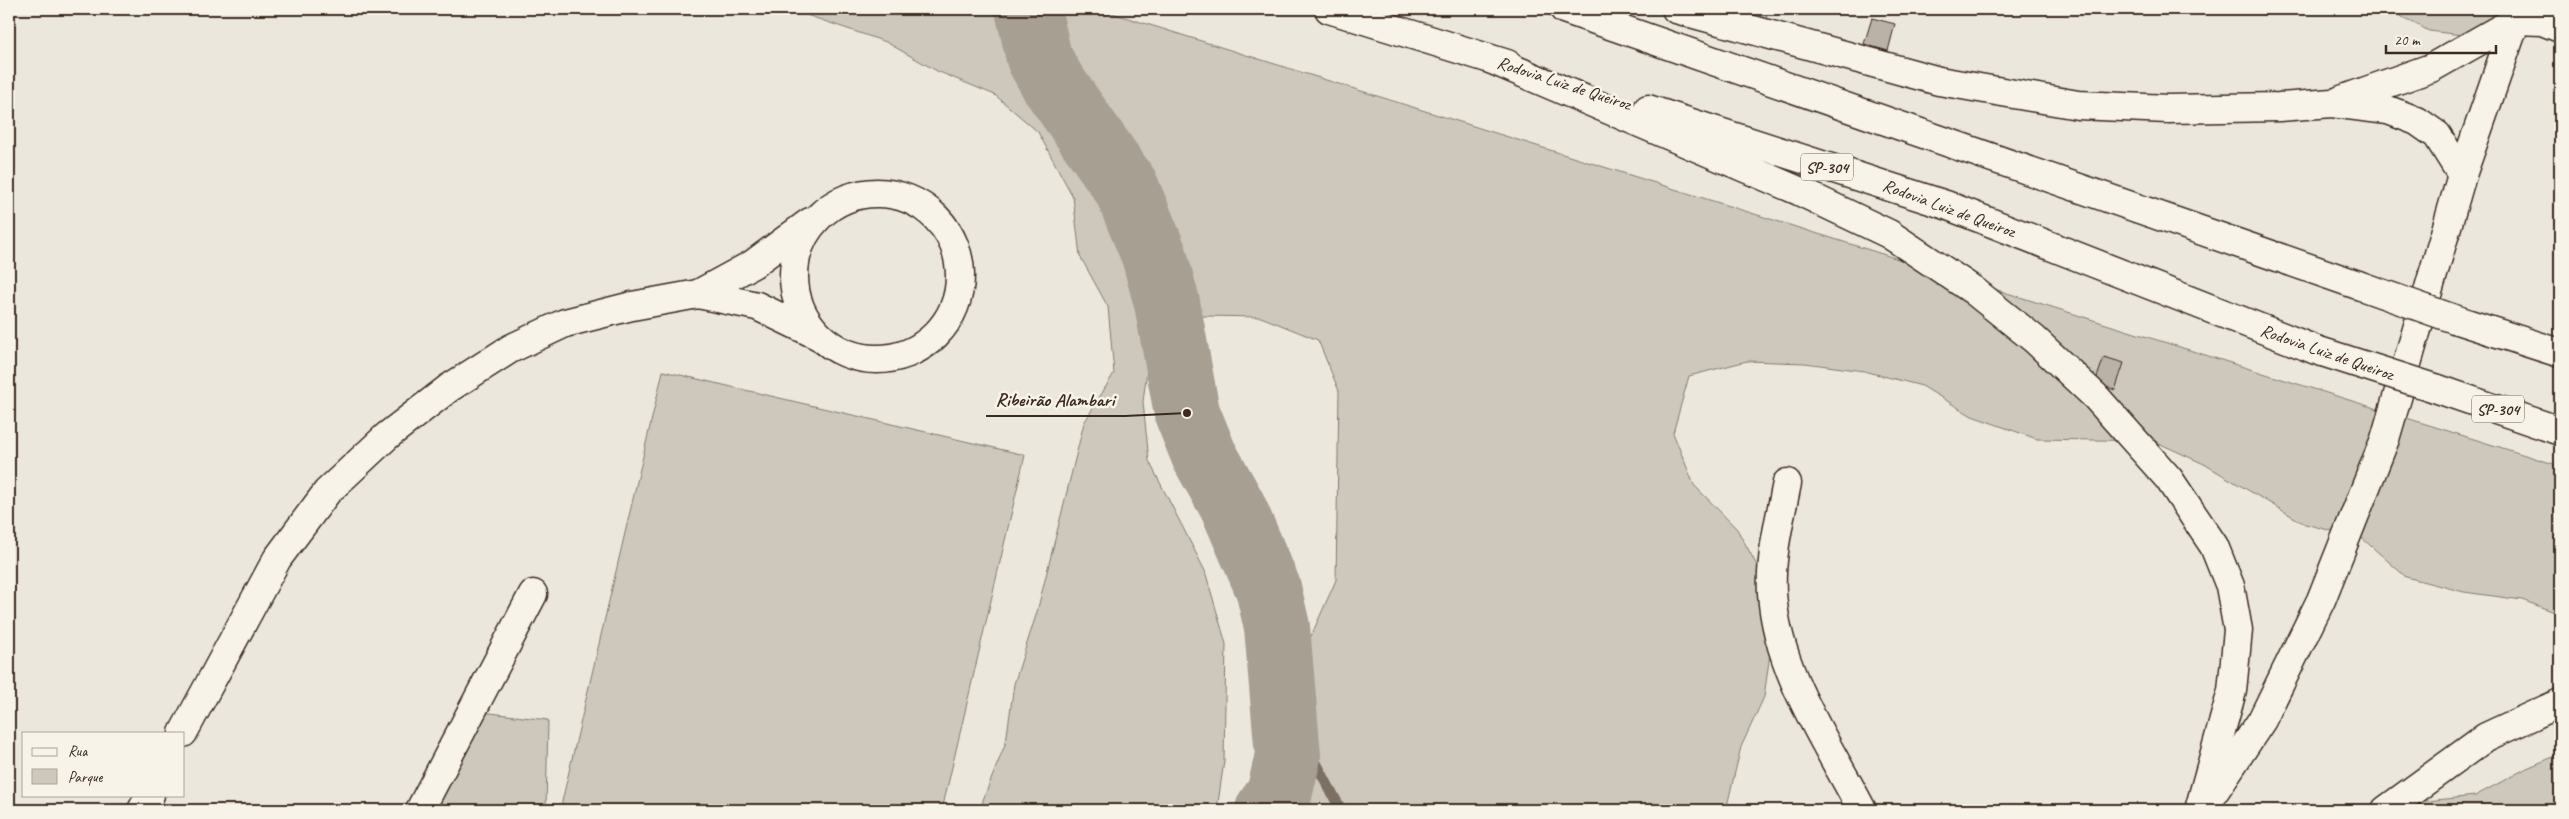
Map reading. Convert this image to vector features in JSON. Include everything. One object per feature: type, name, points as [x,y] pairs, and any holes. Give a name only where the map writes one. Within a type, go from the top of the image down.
[{"type":"main road","name":"Rodovia Luiz de Queiroz","points":[[1329,9],[1946,205],[2316,350],[2560,431]]},
{"type":"main road","points":[[1564,9],[2457,320],[2560,353]]},
{"type":"main road","points":[[1676,9],[1939,80],[2078,105],[2168,108],[2278,107],[2332,103],[2388,110],[2417,121],[2437,135],[2462,175]]},
{"type":"main road","points":[[2200,810],[2262,720],[2321,600],[2385,440],[2462,175],[2516,20]]},
{"type":"main road","points":[[2332,103],[2381,88],[2430,68],[2516,20],[2542,21],[2560,28]]},
{"type":"main road","points":[[1490,59],[1799,191],[1889,234],[1973,290],[2034,339],[2095,396],[2169,479],[2214,546],[2230,586],[2238,630],[2232,691],[2200,810]]},
{"type":"main road","points":[[184,732],[277,559],[327,492],[388,436],[449,388],[510,349],[565,323],[632,306],[698,294],[753,264],[840,201],[865,193],[892,193],[919,203],[941,221],[956,245],[961,273],[957,301],[944,326],[923,346],[897,357],[868,359],[841,351],[819,336],[757,306],[698,294]]},
{"type":"main road","points":[[818,216],[802,238],[794,263],[794,290],[803,314],[819,336]]},
{"type":"main road","points":[[1787,483],[1774,546],[1772,593],[1781,643],[1797,688],[1862,810]]},
{"type":"main road","points":[[420,810],[533,594]]},
{"type":"main road","points":[[2386,810],[2486,738],[2560,703]]},
{"type":"main road","points":[[142,810],[149,796]]},
{"type":"green space","points":[[789,9],[1099,9],[2560,466],[2560,614],[2522,600],[2464,592],[2406,577],[2363,539],[2305,524],[2204,464],[2154,441],[2037,439],[1972,416],[1922,386],[1864,371],[1805,363],[1747,361],[1689,376],[1673,433],[1694,485],[1737,529],[1765,580],[1772,639],[1764,697],[1741,747],[1726,810],[1271,810],[1291,681],[1336,580],[1339,391],[1318,340],[1261,317],[1202,316],[1151,337],[1143,402],[1149,461],[1205,571],[1226,644],[1224,761],[1217,810],[982,810],[983,800],[1006,742],[1014,684],[1037,612],[1084,423],[1114,373],[1108,307],[1080,256],[1073,197],[1038,132],[995,95],[937,71],[886,42]]},
{"type":"green space","points":[[2387,9],[2499,9],[2495,39],[2429,31]]},
{"type":"green space","points":[[663,371],[1025,455],[942,810],[560,810]]},
{"type":"green space","points":[[482,712],[548,720],[546,810],[435,810]]},
{"type":"green space","points":[[2560,754],[2560,810],[2397,810],[2417,802],[2475,796],[2527,768]]},
{"type":"building","points":[[1872,18],[1895,24],[1888,51],[1864,44]]},
{"type":"building","points":[[2104,357],[2124,363],[2115,390],[2095,383]]},
{"type":"waterway","points":[[1028,9],[1039,58],[1053,83],[1126,187],[1154,255],[1167,303],[1187,413],[1204,455],[1233,507],[1268,588],[1277,627],[1288,756],[1279,795],[1268,810]]},
{"type":"waterway","points":[[1286,706],[1341,810]]},
{"type":"place","name":"Ribeirão Alambari","points":[[1187,413]]}]
